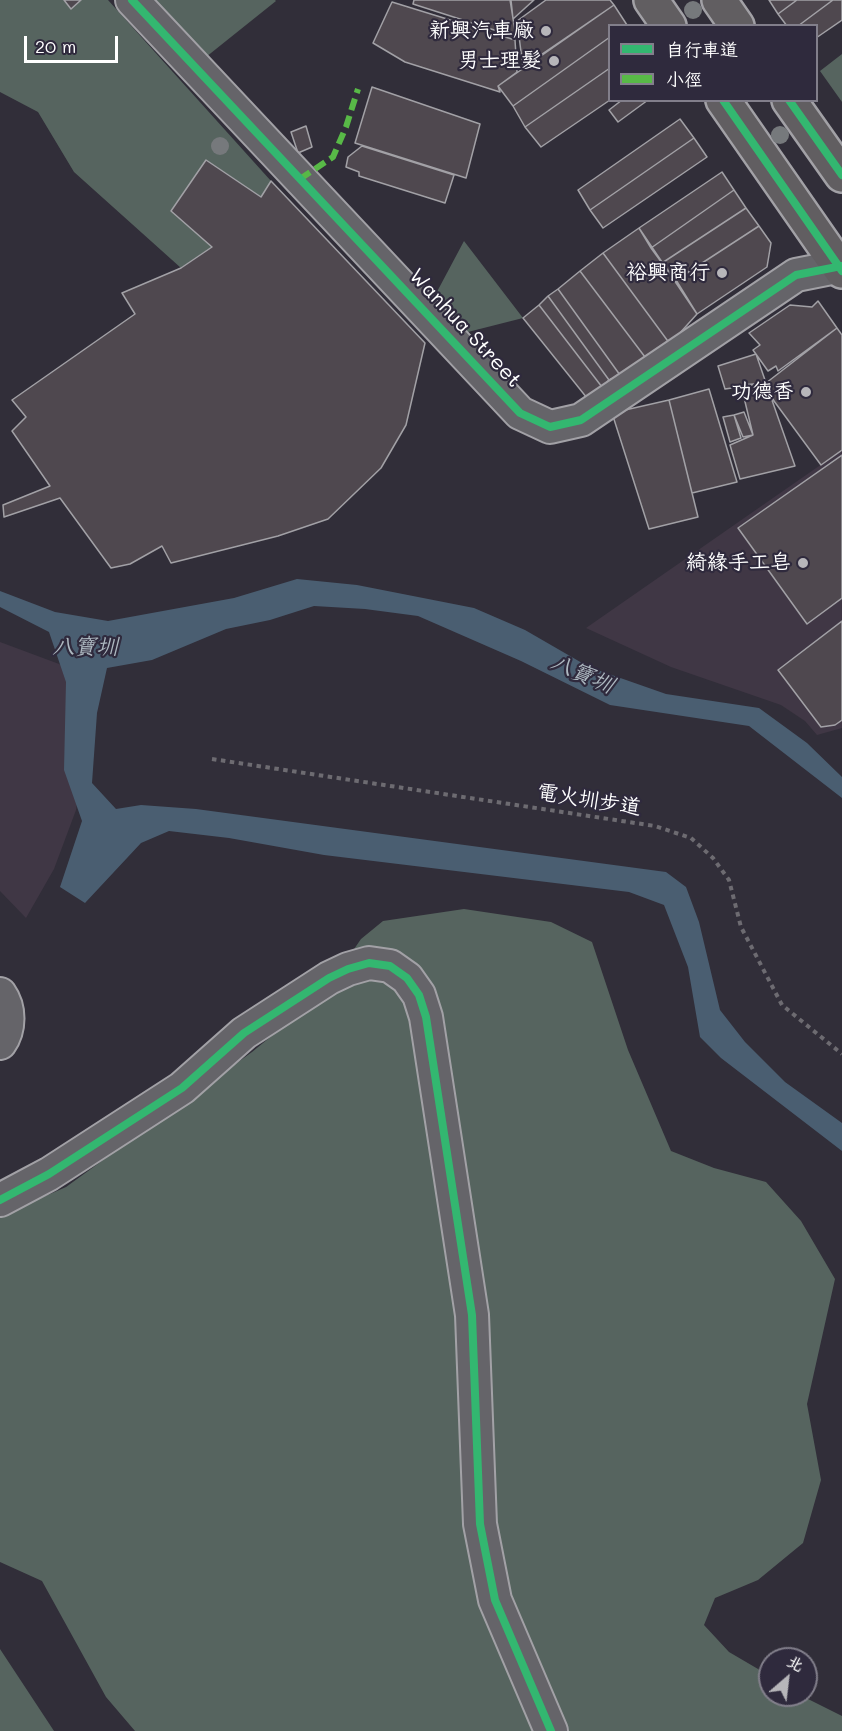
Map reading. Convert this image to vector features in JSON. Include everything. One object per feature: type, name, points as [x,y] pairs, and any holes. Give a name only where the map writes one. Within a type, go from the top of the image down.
[{"type":"main road","points":[[651,0],[668,24]]},
{"type":"main road","points":[[719,0],[736,24]]},
{"type":"main road","points":[[724,102],[841,268]]},
{"type":"main road","points":[[790,102],[842,176]]},
{"type":"street","name":"Wanhua Street","points":[[132,0],[520,413],[550,427],[581,420],[796,275],[841,268]]},
{"type":"street","points":[[0,1200],[50,1174],[182,1088],[244,1033],[328,978],[369,963],[390,966],[408,978],[419,995],[426,1017],[472,1315],[480,1524],[495,1600],[551,1731]]},
{"type":"street","points":[[0,994],[6,1001],[8,1018],[5,1036],[0,1043]]},
{"type":"shaded area","points":[[0,0],[108,0],[271,181],[261,197],[206,160],[212,247],[181,268],[74,172],[38,112],[0,92]]},
{"type":"shaded area","points":[[148,0],[275,0],[276,1],[201,61]]},
{"type":"shaded area","points":[[842,54],[842,102],[820,71]]},
{"type":"shaded area","points":[[464,241],[523,318],[460,334],[431,303]]},
{"type":"shaded area","points":[[842,450],[842,728],[817,735],[805,721],[781,705],[671,667],[586,628]]},
{"type":"shaded area","points":[[0,642],[94,677],[76,810],[54,869],[26,918],[0,891]]},
{"type":"shaded area","points":[[464,909],[551,922],[592,942],[628,1050],[671,1151],[714,1168],[766,1182],[801,1221],[835,1279],[807,1404],[821,1480],[803,1543],[758,1580],[715,1598],[704,1625],[729,1652],[758,1669],[758,1707],[818,1707],[818,1704],[842,1716],[842,1731],[135,1731],[106,1697],[42,1581],[0,1562],[0,1216],[66,1187],[252,1052],[323,994],[361,939],[383,921]]},
{"type":"shaded area","points":[[0,1649],[54,1731],[0,1731]]},
{"type":"water","name":"八寶圳","points":[[297,579],[357,585],[474,608],[525,630],[589,667],[666,694],[759,708],[807,743],[842,777],[842,798],[749,726],[610,705],[521,661],[418,616],[365,609],[314,606],[270,620],[226,629],[152,660],[107,668],[97,713],[92,783],[116,809],[141,805],[196,809],[666,872],[686,887],[699,922],[720,1010],[745,1042],[785,1082],[842,1123],[842,1151],[721,1058],[700,1037],[688,967],[664,905],[629,892],[324,855],[229,838],[169,831],[141,843],[85,903],[60,887],[82,821],[64,770],[66,682],[49,632],[0,607],[0,591],[55,612],[108,621],[234,598]]},
{"type":"building","points":[[64,0],[81,0],[71,9]]},
{"type":"building","points":[[414,0],[510,0],[516,37],[413,4]]},
{"type":"building","points":[[511,0],[534,0],[513,19]]},
{"type":"building","name":"新興汽車廠","points":[[546,0],[610,0],[614,5],[523,67],[517,21]]},
{"type":"building","points":[[769,0],[797,0],[778,14]]},
{"type":"building","points":[[797,0],[833,0],[801,24],[786,24],[778,14]]},
{"type":"building","points":[[833,0],[842,0],[842,20],[818,37],[818,24],[801,24]]},
{"type":"building","points":[[392,2],[515,40],[517,72],[498,86],[500,92],[405,62],[373,43]]},
{"type":"building","name":"男士理髮","points":[[614,5],[626,24],[608,24],[608,38],[513,106],[498,86]]},
{"type":"building","points":[[608,38],[608,69],[525,127],[513,106]]},
{"type":"building","points":[[608,69],[608,101],[541,147],[525,127]]},
{"type":"building","points":[[372,87],[480,124],[466,178],[355,143]]},
{"type":"building","points":[[619,102],[645,102],[618,122],[609,110]]},
{"type":"building","points":[[680,119],[694,138],[590,210],[578,190]]},
{"type":"building","points":[[306,126],[312,147],[298,153],[291,132]]},
{"type":"building","points":[[694,138],[707,157],[603,228],[590,210]]},
{"type":"building","points":[[362,146],[454,175],[445,203],[359,176],[359,172],[346,167],[348,157]]},
{"type":"building","points":[[206,160],[261,197],[271,181],[425,343],[406,425],[381,468],[328,519],[278,536],[171,563],[162,546],[130,564],[111,568],[60,498],[4,517],[3,505],[50,486],[12,431],[26,417],[12,400],[135,314],[122,293],[181,268],[212,247],[171,211]]},
{"type":"building","points":[[722,172],[734,190],[651,248],[639,228]]},
{"type":"building","points":[[734,190],[746,208],[662,263],[651,248]]},
{"type":"building","points":[[746,208],[759,226],[676,280],[662,263]]},
{"type":"building","name":"裕興商行","points":[[759,226],[771,243],[767,267],[697,314],[676,280]]},
{"type":"building","points":[[639,228],[697,314],[670,344],[603,253]]},
{"type":"building","points":[[603,253],[670,344],[645,357],[580,271]]},
{"type":"building","points":[[580,271],[645,357],[620,375],[558,289]]},
{"type":"building","points":[[558,289],[620,375],[609,380],[548,296]]},
{"type":"building","points":[[548,296],[609,380],[602,387],[539,305]]},
{"type":"building","points":[[818,301],[837,328],[778,371],[776,366],[768,371],[753,350],[760,345],[749,333],[790,305],[812,307]]},
{"type":"building","points":[[539,305],[602,387],[587,398],[523,318]]},
{"type":"building","name":"功德香","points":[[837,328],[842,335],[842,450],[821,465],[774,401],[766,383]]},
{"type":"building","points":[[756,354],[766,383],[725,389],[718,366]]},
{"type":"building","points":[[766,383],[795,466],[740,479],[730,445],[753,435],[741,385]]},
{"type":"building","points":[[709,389],[737,482],[692,493],[669,400]]},
{"type":"building","points":[[669,400],[698,517],[649,529],[612,413]]},
{"type":"building","points":[[744,412],[753,435],[743,437],[734,415]]},
{"type":"building","points":[[734,415],[741,438],[730,442],[723,417]]},
{"type":"building","name":"綺緣手工皂","points":[[842,455],[842,598],[807,624],[738,528]]},
{"type":"building","points":[[842,621],[842,720],[835,725],[821,727],[778,670]]},
{"type":"marked path","points":[[300,179],[333,157],[346,127],[358,89]]},
{"type":"cycle path","points":[[132,0],[520,413],[550,427],[581,420],[796,275],[842,266]]},
{"type":"cycle path","points":[[724,102],[842,271]]},
{"type":"cycle path","points":[[790,102],[842,175]]},
{"type":"cycle path","points":[[0,1200],[49,1174],[182,1088],[244,1033],[329,978],[369,963],[390,966],[407,978],[419,995],[426,1017],[472,1315],[480,1524],[495,1600],[551,1731]]},
{"type":"place","name":"新興汽車廠","points":[[546,31]]},
{"type":"place","name":"男士理髮","points":[[554,61]]},
{"type":"place","name":"裕興商行","points":[[722,273]]},
{"type":"place","name":"功德香","points":[[806,392]]},
{"type":"place","name":"綺緣手工皂","points":[[803,563]]}]
